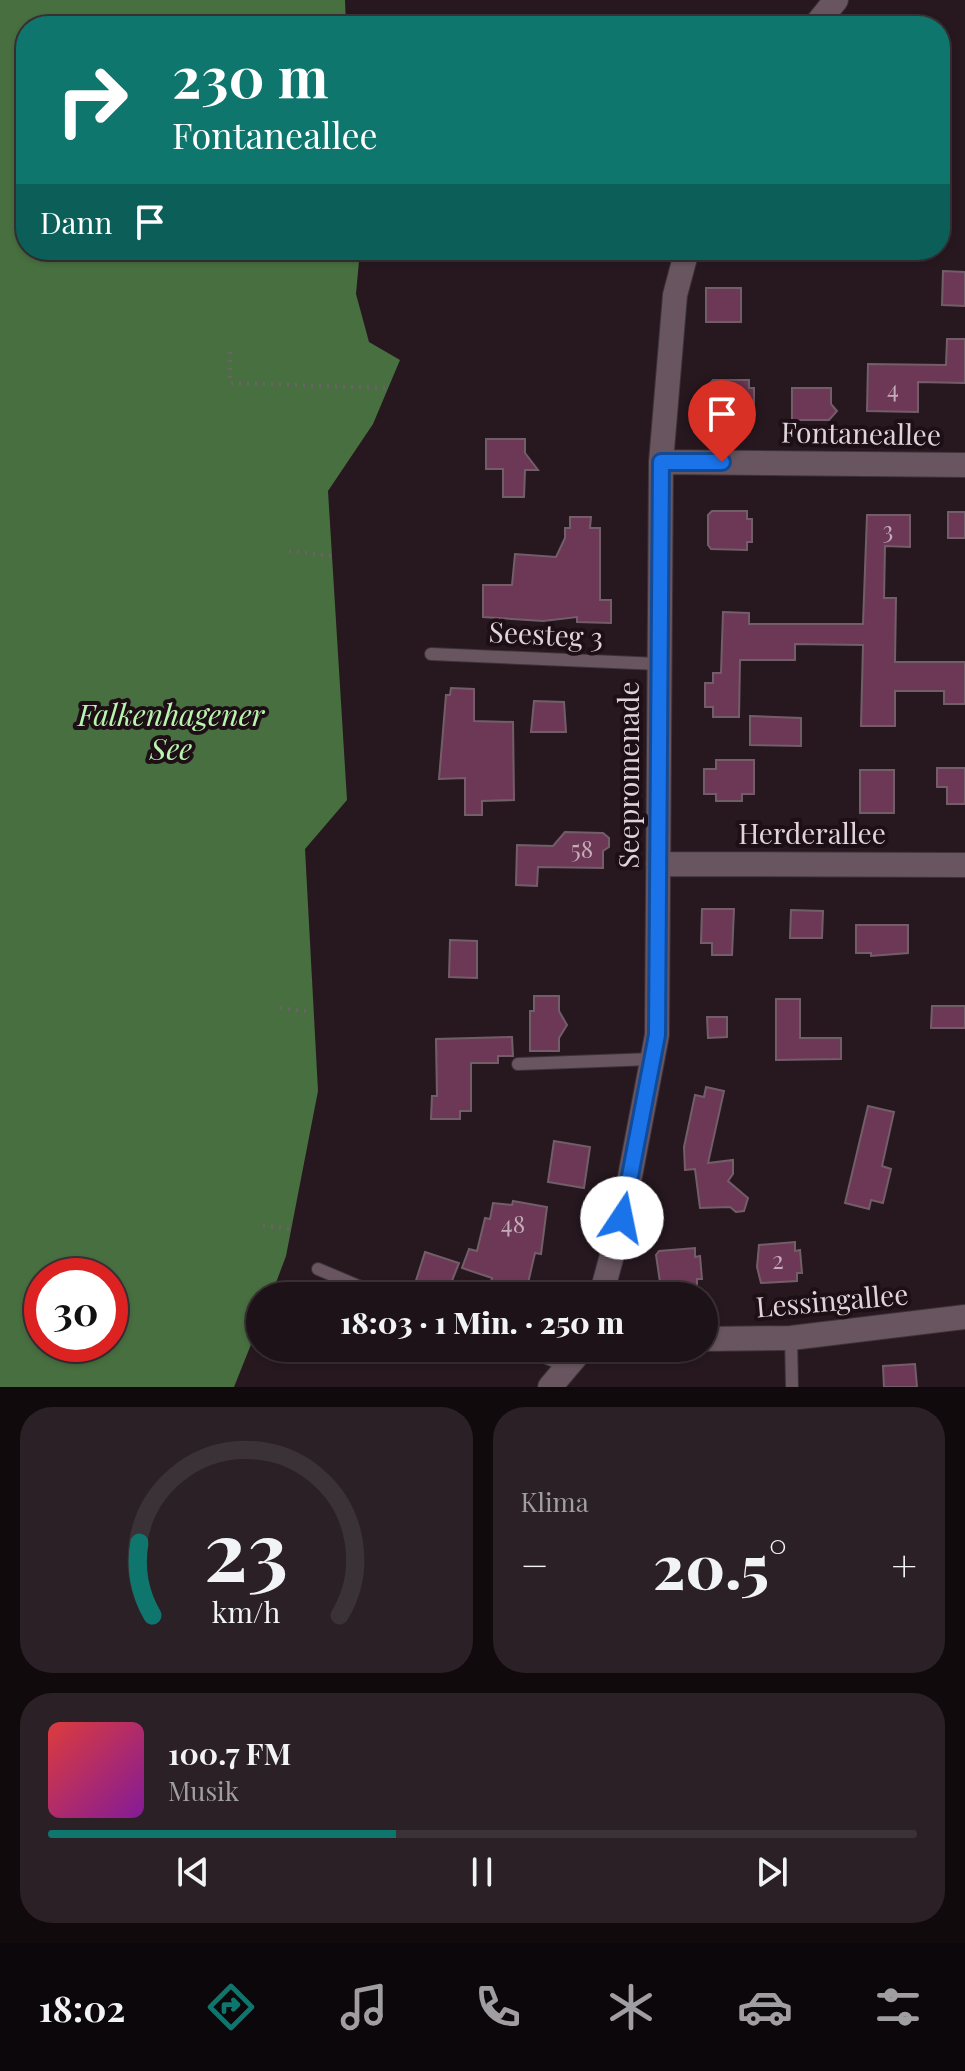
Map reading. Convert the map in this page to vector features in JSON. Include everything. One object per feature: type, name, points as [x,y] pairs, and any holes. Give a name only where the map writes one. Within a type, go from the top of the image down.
[{"type":"street","points":[[823,16],[836,0]]},
{"type":"street","name":"Seepromenade","points":[[605,1282],[622,1218],[657,1035],[661,462],[675,295],[684,260]]},
{"type":"street","name":"Fontaneallee","points":[[661,462],[965,465]]},
{"type":"street","name":"Herderallee","points":[[658,864],[965,865]]},
{"type":"street","name":"Lessingallee","points":[[718,1339],[791,1338],[965,1317]]},
{"type":"street","points":[[550,1387],[571,1362]]},
{"type":"lane","name":"Seesteg 3","points":[[431,654],[659,664]]},
{"type":"lane","points":[[518,1064],[652,1059]]},
{"type":"lane","points":[[318,1269],[349,1282]]},
{"type":"lane","points":[[791,1338],[792,1387]]},
{"type":"path","points":[[230,352],[230,383],[388,388]]},
{"type":"path","points":[[289,551],[332,556]]},
{"type":"path","points":[[280,1008],[312,1012]]},
{"type":"path","points":[[263,1226],[292,1229]]},
{"type":"water","name":"Falkenhagener See","points":[[0,0],[345,0],[346,16],[16,16],[16,260],[359,260],[356,294],[369,342],[400,360],[373,424],[328,491],[347,800],[305,849],[318,1091],[286,1256],[276,1282],[246,1282],[246,1357],[234,1387],[0,1387]]},
{"type":"building","points":[[943,271],[965,272],[965,306],[942,305]]},
{"type":"building","points":[[706,288],[741,288],[741,322],[706,322]]},
{"type":"building","points":[[947,339],[965,339],[965,383],[918,382],[918,412],[867,411],[868,364],[946,365]]},
{"type":"building","points":[[713,380],[749,380],[749,388],[754,388],[754,411],[748,411],[748,419],[712,418],[709,414],[709,384]]},
{"type":"building","points":[[792,388],[831,388],[831,404],[837,411],[829,420],[792,420]]},
{"type":"building","points":[[486,439],[525,439],[525,453],[538,470],[525,470],[524,497],[503,497],[503,469],[486,469]]},
{"type":"building","points":[[712,511],[747,511],[747,519],[752,519],[752,542],[747,542],[747,550],[711,549],[708,545],[708,515]]},
{"type":"building","points":[[948,512],[965,512],[965,538],[948,538]]},
{"type":"building","points":[[867,515],[910,515],[910,547],[885,546],[884,598],[896,598],[895,662],[965,662],[965,704],[944,704],[944,691],[895,691],[895,726],[861,726],[863,645],[795,644],[795,660],[740,660],[739,717],[713,717],[713,707],[705,707],[705,683],[713,683],[713,673],[721,673],[723,612],[749,613],[749,624],[863,624]]},
{"type":"building","points":[[570,517],[591,517],[590,528],[600,528],[600,600],[611,600],[611,623],[577,622],[577,617],[543,621],[483,617],[483,585],[512,585],[515,554],[556,557],[565,538],[565,528],[570,528]]},
{"type":"building","points":[[451,688],[474,689],[474,721],[513,722],[514,800],[482,801],[482,815],[465,815],[465,778],[439,779],[446,695],[450,695]]},
{"type":"building","points":[[534,701],[564,702],[566,732],[531,732]]},
{"type":"building","points":[[750,716],[801,718],[801,746],[750,745]]},
{"type":"building","points":[[716,760],[754,760],[754,794],[742,794],[742,801],[716,801],[716,794],[704,794],[704,769],[716,769]]},
{"type":"building","points":[[937,768],[965,768],[965,804],[947,804],[947,787],[937,787]]},
{"type":"building","points":[[860,770],[894,770],[894,813],[860,813]]},
{"type":"building","points":[[565,832],[603,833],[609,838],[609,847],[603,851],[603,868],[538,867],[537,886],[516,885],[517,845],[553,846]]},
{"type":"building","points":[[702,909],[734,909],[732,955],[712,955],[712,943],[701,943]]},
{"type":"building","points":[[791,910],[823,911],[822,938],[790,938]]},
{"type":"building","points":[[856,925],[908,925],[908,953],[871,956],[871,953],[856,953]]},
{"type":"building","points":[[450,940],[477,941],[477,978],[449,977]]},
{"type":"building","points":[[534,996],[559,996],[559,1011],[567,1025],[559,1038],[559,1051],[530,1051],[530,1011],[534,1011]]},
{"type":"building","points":[[776,999],[800,999],[800,1038],[841,1038],[841,1059],[776,1060]]},
{"type":"building","points":[[932,1006],[965,1006],[965,1028],[931,1028]]},
{"type":"building","points":[[707,1017],[727,1017],[727,1037],[708,1038]]},
{"type":"building","points":[[512,1037],[513,1056],[498,1056],[498,1063],[471,1063],[471,1111],[460,1111],[460,1119],[431,1119],[432,1096],[437,1096],[436,1039]]},
{"type":"building","points":[[706,1087],[724,1091],[708,1163],[733,1160],[733,1174],[728,1181],[748,1198],[744,1211],[736,1212],[730,1207],[700,1208],[695,1169],[685,1170],[684,1147],[695,1095],[704,1097]]},
{"type":"building","points":[[868,1106],[894,1112],[882,1166],[891,1169],[883,1203],[871,1200],[869,1209],[845,1203]]},
{"type":"building","points":[[554,1141],[590,1147],[584,1188],[548,1182]]},
{"type":"building","points":[[513,1201],[547,1207],[541,1254],[535,1253],[528,1282],[491,1282],[492,1278],[462,1268],[469,1249],[477,1251],[485,1218],[490,1219],[493,1203],[512,1205]]},
{"type":"building","points":[[795,1242],[795,1251],[800,1250],[802,1273],[797,1273],[797,1281],[761,1283],[757,1267],[759,1245]]},
{"type":"building","points":[[695,1248],[695,1257],[700,1256],[702,1279],[697,1279],[697,1282],[660,1282],[656,1255],[659,1251]]},
{"type":"building","points":[[425,1252],[459,1263],[452,1282],[416,1282]]},
{"type":"building","points":[[915,1364],[917,1387],[884,1387],[883,1366]]},
{"type":"route","points":[[622,1218],[657,1035],[661,462],[722,462]]}]
